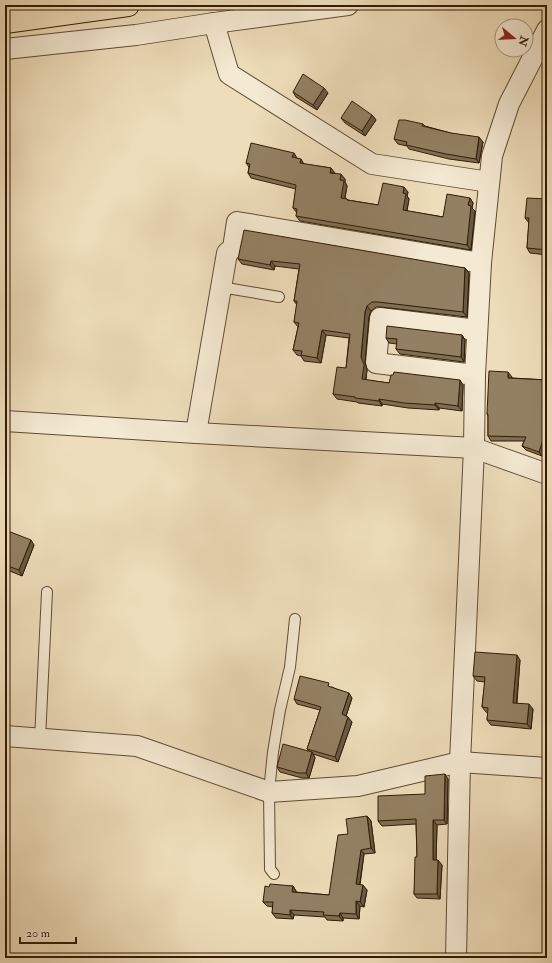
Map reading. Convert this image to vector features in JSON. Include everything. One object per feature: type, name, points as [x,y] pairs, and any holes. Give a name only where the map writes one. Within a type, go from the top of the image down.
[{"type":"highway","points":[[5,22],[128,5]]},
{"type":"street","points":[[5,27],[7,49],[136,35],[348,5]]},
{"type":"street","points":[[214,23],[229,74],[372,164],[489,182]]},
{"type":"street","points":[[456,958],[460,762],[474,448],[475,375],[481,263],[492,156],[509,104],[547,30]]},
{"type":"street","points":[[196,433],[227,253],[233,248],[237,222],[481,263]]},
{"type":"street","points":[[475,375],[376,364],[380,318],[477,330]]},
{"type":"street","points":[[5,421],[474,448],[547,474]]},
{"type":"street","points":[[5,736],[137,746],[269,792],[358,786],[460,762],[547,768]]},
{"type":"lane","points":[[221,287],[279,297]]},
{"type":"lane","points":[[40,738],[47,592]]},
{"type":"lane","points":[[274,874],[270,869],[269,792],[273,752],[280,710],[290,667],[295,619]]},
{"type":"building","points":[[303,74],[324,88],[313,105],[293,92]]},
{"type":"building","points":[[352,101],[372,115],[362,131],[341,118]]},
{"type":"building","points":[[399,120],[423,124],[422,126],[451,133],[479,137],[476,159],[406,145],[407,142],[394,139]]},
{"type":"building","points":[[251,143],[294,153],[292,157],[301,159],[300,163],[331,168],[330,173],[341,174],[340,180],[344,181],[341,198],[347,200],[378,205],[383,183],[404,187],[403,193],[406,194],[403,210],[443,217],[447,194],[470,198],[468,205],[471,206],[467,245],[296,216],[297,209],[293,208],[296,185],[248,173],[250,164],[246,163]]},
{"type":"building","points":[[527,198],[547,199],[547,250],[527,248],[529,218],[525,218]]},
{"type":"building","points":[[244,230],[465,268],[463,312],[378,302],[372,302],[367,306],[365,312],[361,357],[364,365],[362,379],[389,383],[391,375],[393,375],[394,372],[460,380],[458,406],[435,403],[435,405],[404,403],[379,399],[379,401],[333,394],[337,367],[346,368],[350,334],[322,330],[317,358],[301,355],[302,351],[293,350],[299,323],[294,322],[297,301],[294,301],[300,264],[271,261],[270,265],[238,259]]},
{"type":"building","points":[[387,326],[462,335],[461,357],[396,349],[397,339],[386,338]]},
{"type":"building","points":[[489,371],[508,372],[508,378],[547,380],[545,434],[539,452],[522,446],[526,437],[488,436],[487,414]]},
{"type":"building","points":[[8,531],[31,540],[19,570],[5,565],[5,539]]},
{"type":"building","points":[[475,652],[517,655],[513,703],[529,704],[527,724],[487,720],[488,708],[482,707],[485,677],[473,676]]},
{"type":"building","points":[[300,676],[329,683],[328,686],[349,693],[342,714],[348,717],[335,757],[307,749],[321,707],[294,699]]},
{"type":"building","points":[[283,744],[312,752],[306,773],[298,773],[277,767]]},
{"type":"building","points":[[445,774],[444,820],[433,820],[433,860],[438,860],[437,894],[414,894],[415,857],[417,857],[416,819],[378,821],[378,796],[425,794],[425,776]]},
{"type":"building","points":[[367,816],[371,848],[361,850],[356,884],[363,885],[360,902],[356,901],[356,914],[340,913],[339,916],[323,915],[324,912],[290,910],[290,915],[272,913],[273,902],[263,902],[265,886],[269,887],[270,884],[293,886],[292,892],[329,895],[338,835],[348,834],[346,819]]}]
